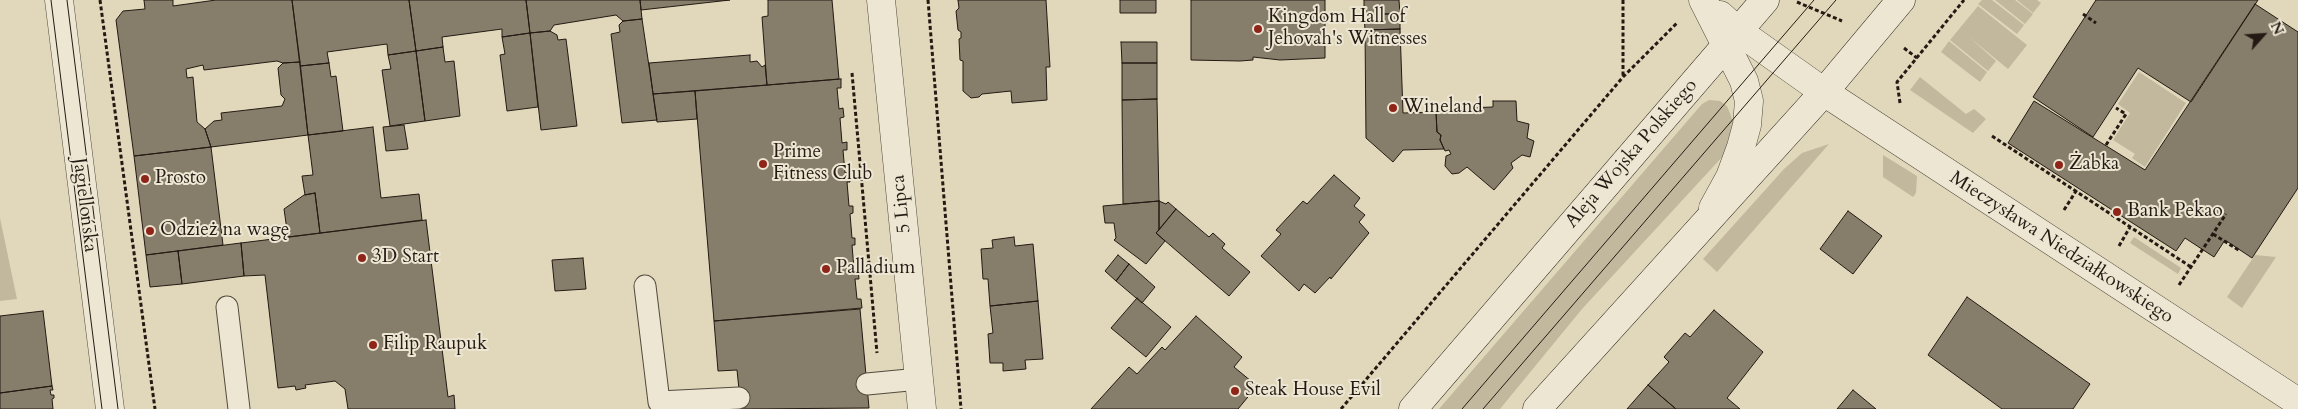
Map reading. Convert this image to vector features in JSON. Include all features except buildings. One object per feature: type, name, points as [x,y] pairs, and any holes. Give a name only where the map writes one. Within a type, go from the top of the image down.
[{"type":"street","name":"Jagiellońska","points":[[59,0],[110,409]]},
{"type":"street","name":"5 Lipca","points":[[881,0],[922,409]]},
{"type":"street","points":[[1704,0],[1732,38],[1749,101],[1744,138],[1730,177],[1705,223]]},
{"type":"street","name":"Aleja Wojska Polskiego","points":[[1413,409],[1765,0]]},
{"type":"street","points":[[1537,409],[1824,92],[1901,0]]},
{"type":"street","points":[[1732,38],[1824,92]]},
{"type":"street","name":"Mieczysława Niedziałkowskiego","points":[[1824,92],[2298,402]]},
{"type":"lane","points":[[645,286],[659,402],[739,398]]},
{"type":"lane","points":[[227,307],[239,409]]},
{"type":"lane","points":[[873,384],[919,379]]},
{"type":"path","points":[[100,0],[155,409]]},
{"type":"path","points":[[928,0],[961,409]]},
{"type":"path","points":[[1623,0],[1623,77]]},
{"type":"path","points":[[1792,0],[1847,23]]},
{"type":"path","points":[[1896,109],[1901,101],[1897,82],[1964,0]]},
{"type":"path","points":[[2083,14],[2096,23]]},
{"type":"path","points":[[1341,409],[1623,77],[1681,19]]},
{"type":"path","points":[[852,69],[873,384]]},
{"type":"path","points":[[2106,145],[2126,114],[2116,108]]},
{"type":"path","points":[[1992,136],[2077,190],[2191,267]]},
{"type":"path","points":[[2064,210],[2077,190]]},
{"type":"path","points":[[2179,286],[2226,214]]},
{"type":"path","points":[[2118,246],[2130,227]]},
{"type":"path","points":[[2213,234],[2240,251]]},
{"type":"shaded area","points":[[1982,0],[1992,0],[2024,25],[2017,34],[1978,4]]},
{"type":"shaded area","points":[[1995,0],[2015,0],[2033,14],[2025,24]]},
{"type":"shaded area","points":[[2017,0],[2037,0],[2041,3],[2033,13]]},
{"type":"shaded area","points":[[1978,6],[2027,45],[2008,69],[1969,37],[1996,61],[1988,71],[1950,40]]},
{"type":"shaded area","points":[[1949,41],[1987,72],[1980,82],[1941,52]]},
{"type":"shaded area","points":[[2139,72],[2186,103],[2145,167],[2132,158],[2135,154],[2113,140],[2130,113],[2118,104]]},
{"type":"shaded area","points":[[1920,77],[1966,114],[1974,109],[1986,119],[1973,133],[1910,90]]},
{"type":"shaded area","points":[[1709,100],[1720,101],[1727,106],[1735,126],[1724,155],[1582,309],[1500,409],[1439,409],[1702,104]]},
{"type":"shaded area","points":[[1829,144],[1717,272],[1703,259],[1784,169],[1802,153]]},
{"type":"shaded area","points":[[1883,155],[1917,176],[1916,193],[1913,197],[1883,177]]},
{"type":"shaded area","points":[[0,218],[17,299],[0,301]]},
{"type":"shaded area","points":[[2134,237],[2181,268],[2178,274],[2130,243]]},
{"type":"shaded area","points":[[2255,255],[2276,257],[2242,308],[2227,297]]},
{"type":"tram line","points":[[51,0],[102,409]]},
{"type":"tram line","points":[[67,0],[118,409]]},
{"type":"tram line","points":[[1462,409],[1814,0]]},
{"type":"tram line","points":[[1483,409],[1836,0]]},
{"type":"place","name":"Kingdom Hall of Jehovah's Witnesses","points":[[1258,29]]},
{"type":"place","name":"Wineland","points":[[1393,108]]},
{"type":"place","name":"Prime Fitness Club","points":[[763,164]]},
{"type":"place","name":"Żabka","points":[[2059,165]]},
{"type":"place","name":"Prosto","points":[[145,179]]},
{"type":"place","name":"Bank Pekao","points":[[2117,212]]},
{"type":"place","name":"Odzież na wagę","points":[[150,231]]},
{"type":"place","name":"3D Start","points":[[362,258]]},
{"type":"place","name":"Palladium","points":[[826,269]]},
{"type":"place","name":"Filip Raupuk","points":[[373,345]]},
{"type":"place","name":"Steak House Evil","points":[[1235,391]]}]
